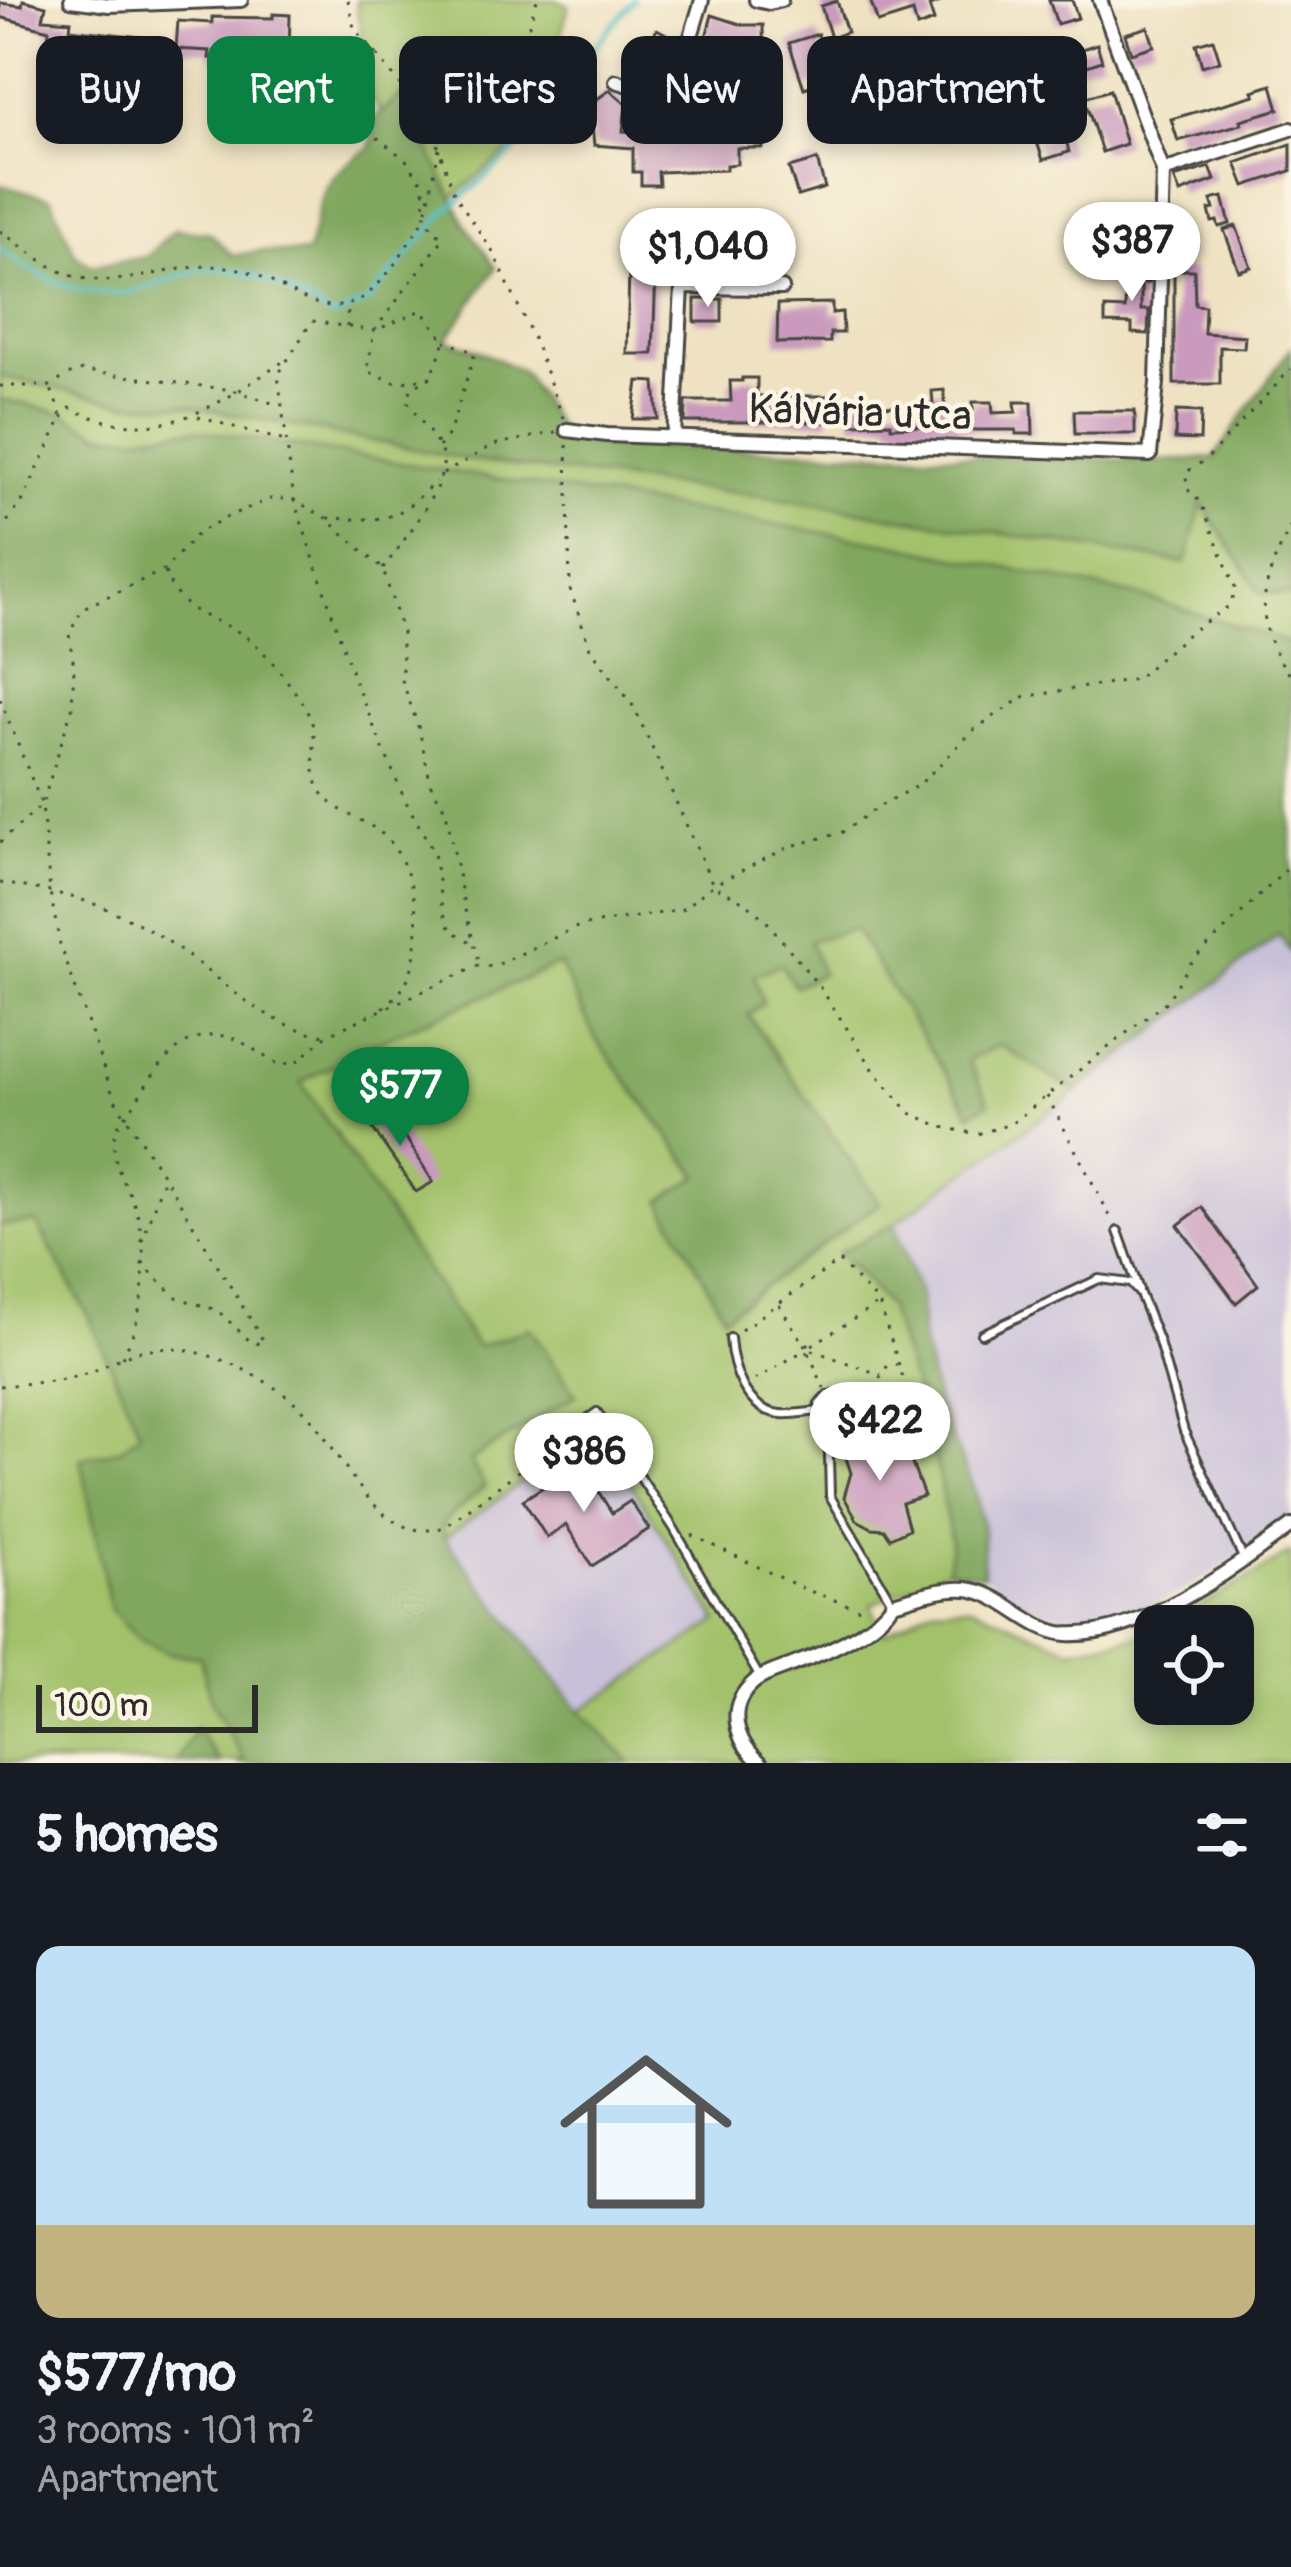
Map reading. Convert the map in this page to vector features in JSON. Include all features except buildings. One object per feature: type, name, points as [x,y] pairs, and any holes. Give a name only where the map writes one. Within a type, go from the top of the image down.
[{"type":"street","points":[[71,0],[109,5],[241,0]]},
{"type":"street","points":[[690,36],[701,0]]},
{"type":"street","points":[[756,0],[781,0]]},
{"type":"street","points":[[1100,0],[1163,171],[1291,129]]},
{"type":"street","points":[[616,82],[621,84]]},
{"type":"street","name":"Kálvária utca","points":[[568,430],[1150,455],[1157,382],[1163,171]]},
{"type":"street","points":[[674,436],[682,287],[782,288]]},
{"type":"street","points":[[761,1763],[749,1753],[735,1724],[736,1706],[760,1678],[816,1656],[884,1617],[893,1603],[968,1589],[1030,1622],[1065,1634],[1103,1630],[1158,1611],[1291,1526]]},
{"type":"lane","points":[[1118,1231],[1160,1342],[1184,1431],[1244,1560]]},
{"type":"lane","points":[[982,1334],[1100,1279],[1130,1283],[1140,1294]]},
{"type":"lane","points":[[730,1338],[733,1367],[743,1387],[765,1408],[778,1414],[824,1414],[835,1417],[842,1405],[839,1399],[827,1395],[819,1404],[824,1414],[830,1496],[893,1603]]},
{"type":"lane","points":[[579,1425],[597,1412],[673,1527],[760,1678]]},
{"type":"path","points":[[348,0],[354,28],[412,100],[438,146],[454,193],[494,254],[535,342],[568,430],[570,589],[590,648],[634,707],[713,885],[748,904],[769,924],[910,1113],[942,1127],[977,1134],[1011,1124],[1167,1000],[1192,961],[1291,865]]},
{"type":"path","points":[[0,231],[67,274],[106,281],[200,267],[243,270],[322,306],[348,307],[375,287],[425,219],[442,133],[529,26],[537,0]]},
{"type":"path","points":[[378,56],[351,74],[348,102],[352,113],[406,160],[424,185],[425,219],[443,239],[374,331],[368,370],[397,383],[431,377]]},
{"type":"path","points":[[347,327],[348,307]]},
{"type":"path","points":[[438,449],[450,431],[475,353],[446,340],[422,310],[374,331],[312,321],[278,375],[294,500],[355,682],[404,798],[434,853],[442,909],[452,930],[474,944]]},
{"type":"path","points":[[382,569],[441,476],[443,456],[409,402],[411,388],[431,377],[446,340]]},
{"type":"path","points":[[0,531],[22,502],[70,408],[100,422],[146,424],[196,416],[289,357]]},
{"type":"path","points":[[122,1358],[135,1335],[142,1296],[141,1244],[136,1210],[116,1172],[115,1131],[158,1067],[179,1046],[206,1034],[231,1036],[280,1065],[300,1060],[327,1035],[480,965],[493,967],[579,926],[681,910],[713,885],[791,846],[842,833],[878,806],[920,784],[975,729],[1023,697],[1136,679],[1229,606],[1236,590],[1201,503],[1189,490],[1186,473],[1208,459],[1291,369]]},
{"type":"path","points":[[0,386],[50,386],[77,370],[237,392],[279,405]]},
{"type":"path","points":[[50,386],[62,418]]},
{"type":"path","points":[[196,416],[285,441]]},
{"type":"path","points":[[326,518],[379,519],[403,514],[441,476],[493,445],[568,430]]},
{"type":"path","points":[[0,842],[42,805],[72,708],[74,667],[69,634],[83,608],[164,570],[199,532],[257,502],[294,500],[326,518],[382,569],[402,632],[402,680],[431,785],[446,811],[480,965]]},
{"type":"path","points":[[1291,526],[1266,581],[1262,608],[1269,638],[1291,676]]},
{"type":"path","points":[[164,570],[172,591],[190,609],[254,642],[275,667],[314,725],[313,762],[319,788],[342,813],[380,832],[403,857],[417,909],[410,965],[403,988],[374,1016]]},
{"type":"path","points":[[0,699],[42,805],[60,944],[114,1098],[264,1342],[253,1344],[217,1310],[178,1298],[141,1263]]},
{"type":"path","points":[[0,883],[80,896],[122,914],[167,940],[259,1010],[302,1032],[327,1035]]},
{"type":"path","points":[[1047,1094],[1118,1231]]},
{"type":"path","points":[[141,1244],[164,1177]]},
{"type":"path","points":[[730,1338],[838,1261],[879,1304],[916,1418]]},
{"type":"path","points":[[778,1304],[809,1350],[827,1395]]},
{"type":"path","points":[[743,1387],[879,1304]]},
{"type":"path","points":[[0,1386],[86,1374],[149,1349],[212,1356],[277,1390],[318,1424],[354,1478],[389,1518],[426,1533],[445,1527],[579,1425]]},
{"type":"path","points":[[809,1350],[883,1376]]},
{"type":"path","points":[[842,1405],[866,1395],[888,1365],[899,1365]]},
{"type":"path","points":[[673,1527],[804,1588],[884,1617]]},
{"type":"shaded area","points":[[1280,935],[1291,953],[1291,1518],[1176,1596],[1134,1605],[1128,1613],[1085,1618],[1046,1613],[1008,1596],[983,1575],[983,1530],[976,1494],[938,1407],[921,1337],[920,1297],[894,1224]]},
{"type":"shaded area","points":[[596,1429],[718,1621],[580,1711],[444,1538]]},
{"type":"green space","points":[[356,0],[555,0],[569,5],[560,36],[399,36],[399,139],[375,104],[375,36],[361,36]]},
{"type":"green space","points":[[399,98],[399,144],[426,144],[466,225],[496,268],[446,340],[522,371],[561,431],[604,445],[1160,461],[1214,458],[1291,347],[1291,595],[1261,593],[1202,504],[1186,563],[778,498],[482,462],[187,405],[123,403],[0,376],[0,185],[51,198],[75,254],[91,266],[147,257],[175,229],[210,233],[233,256],[259,251],[307,254],[325,192],[340,170],[375,144],[376,117]]},
{"type":"green space","points":[[402,144],[517,144],[444,205]]},
{"type":"green space","points":[[0,376],[123,403],[186,405],[482,462],[778,498],[1185,563],[1201,503],[1261,593],[1291,595],[1291,644],[1147,598],[893,544],[458,475],[515,983],[559,964],[596,1039],[699,1177],[724,1315],[879,1203],[748,1014],[753,976],[780,964],[808,941],[854,928],[971,1114],[967,1060],[1000,1045],[1076,1092],[894,1224],[839,1253],[888,1306],[932,1442],[952,1542],[947,1569],[871,1605],[884,1634],[932,1607],[971,1606],[1071,1649],[1134,1637],[1134,1725],[1254,1725],[1254,1605],[1203,1605],[1291,1553],[1291,1763],[631,1763],[580,1711],[718,1621],[596,1429],[444,1538],[443,1524],[469,1461],[576,1395],[477,1347],[301,1082],[388,1037],[193,429],[136,436],[102,434],[59,413],[0,399]]},
{"type":"green space","points":[[0,399],[59,412],[102,434],[136,436],[193,429],[893,544],[1147,598],[1291,644],[1291,953],[1279,935],[1076,1092],[1000,1045],[968,1060],[989,1103],[971,1114],[854,929],[809,941],[822,973],[795,986],[780,964],[754,976],[763,1003],[748,1015],[880,1203],[724,1316],[661,1201],[699,1176],[596,1039],[559,964],[388,1037],[301,1082],[477,1347],[530,1328],[576,1395],[470,1461],[485,1486],[443,1523],[444,1538],[580,1711],[631,1763],[240,1763],[244,1759],[212,1705],[200,1656],[172,1654],[139,1639],[110,1608],[81,1459],[121,1449],[140,1432],[89,1317],[36,1222],[0,1226]]},
{"type":"green space","points":[[36,1222],[89,1317],[141,1432],[121,1449],[172,1654],[200,1656],[212,1705],[245,1760],[221,1763],[196,1729],[177,1763],[0,1763],[0,1226]]},
{"type":"green space","points":[[894,1224],[920,1297],[921,1337],[938,1407],[976,1494],[983,1530],[983,1575],[947,1569],[951,1542],[932,1442],[888,1307],[838,1253]]},
{"type":"green space","points":[[196,1728],[220,1763],[177,1763]]},
{"type":"waterway","points":[[0,248],[34,272],[92,292],[133,292],[188,273],[238,271],[281,287],[334,317],[367,302],[445,212],[541,129],[564,83],[634,0]]}]
